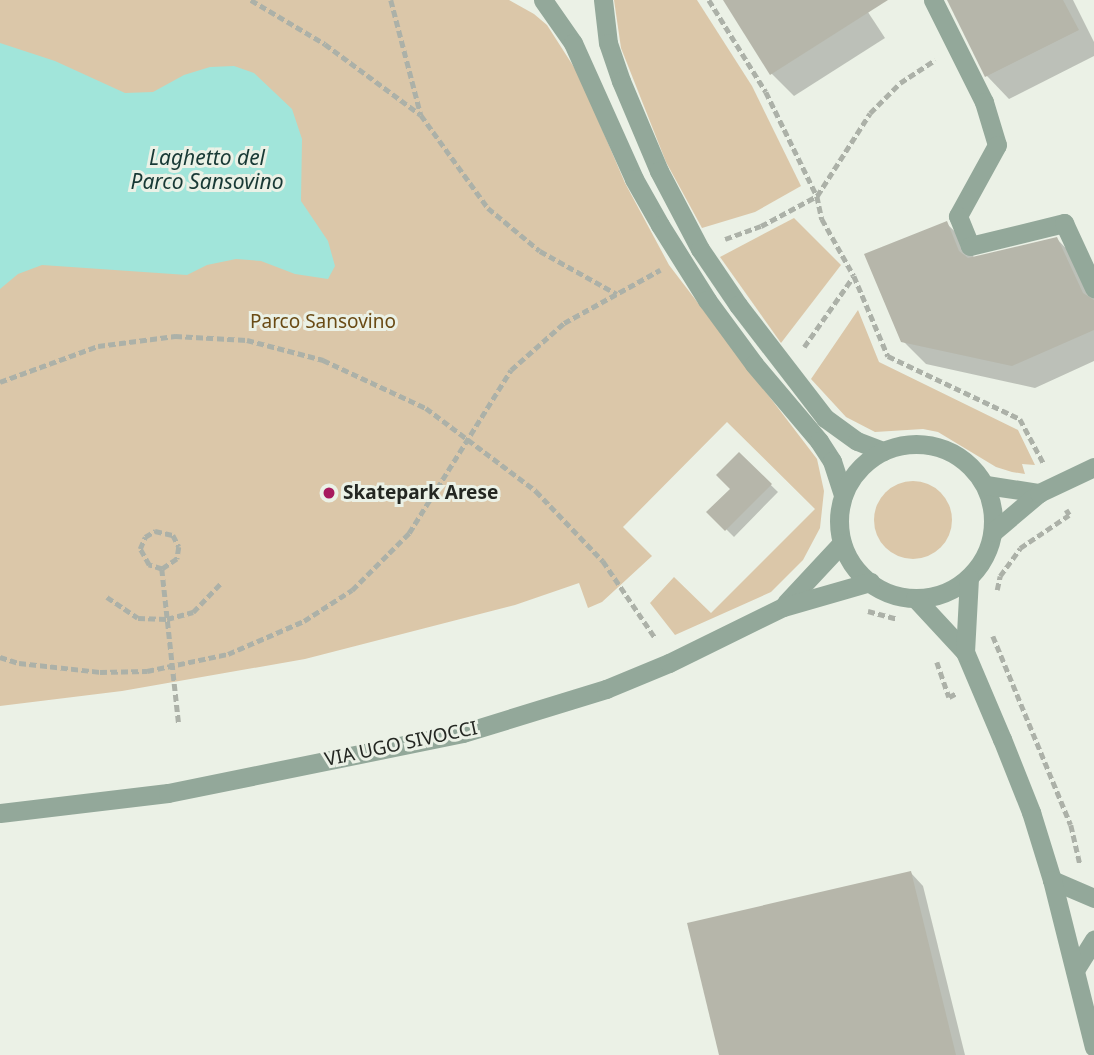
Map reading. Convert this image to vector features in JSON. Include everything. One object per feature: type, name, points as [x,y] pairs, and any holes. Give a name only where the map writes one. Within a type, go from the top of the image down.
[{"type":"street","points":[[543,0],[573,43],[634,179],[667,237],[707,300],[754,364],[819,442],[832,461],[844,495]]},
{"type":"street","points":[[603,0],[608,43],[621,81],[659,171],[700,249],[785,368],[838,429],[883,451]]},
{"type":"street","points":[[933,0],[961,51],[984,102],[997,145],[958,216],[970,246],[1064,223],[1094,288]]},
{"type":"street","points":[[906,444],[931,445],[954,453],[973,468],[986,485],[993,507],[993,532],[981,563],[969,578],[953,589],[915,598],[899,596],[870,582],[853,564],[842,543],[839,521],[844,495],[851,480],[865,463],[883,451],[906,444]]},
{"type":"street","points":[[993,532],[1039,493],[1094,467]]},
{"type":"street","points":[[986,485],[1039,493]]},
{"type":"street","name":"VIA UGO SIVOCCI","points":[[783,607],[815,576],[842,543]]},
{"type":"street","points":[[965,652],[969,578]]},
{"type":"street","name":"VIA UGO SIVOCCI","points":[[0,813],[168,793],[463,733],[606,689],[682,657],[783,607],[870,582]]},
{"type":"street","points":[[915,598],[965,652],[1031,811],[1052,880],[1094,1047]]},
{"type":"street","points":[[1052,880],[1094,898]]},
{"type":"street","points":[[1075,970],[1094,939]]},
{"type":"path","points":[[251,0],[324,44],[421,115],[488,208],[540,251],[617,294]]},
{"type":"path","points":[[391,0],[421,115]]},
{"type":"path","points":[[709,0],[766,92],[817,196],[822,219],[854,276],[888,356],[1020,419],[1047,471]]},
{"type":"path","points":[[724,239],[761,226],[817,196],[870,113],[900,82],[938,58],[961,51]]},
{"type":"path","points":[[0,657],[19,663],[100,673],[172,667],[228,654],[304,621],[352,590],[409,533],[511,370],[564,323],[669,265]]},
{"type":"path","points":[[785,368],[795,360],[854,276]]},
{"type":"path","points":[[0,382],[98,346],[175,336],[247,340],[323,360],[426,408],[536,491],[603,561],[661,646]]},
{"type":"path","points":[[995,600],[1000,576],[1020,548],[1069,515],[1064,505]]},
{"type":"path","points":[[155,531],[173,535],[179,547],[177,559],[162,569],[149,565],[140,549],[145,537],[155,531]]},
{"type":"path","points":[[162,569],[178,724]]},
{"type":"path","points":[[107,597],[138,618],[167,619],[193,612],[220,584]]},
{"type":"path","points":[[993,624],[993,636],[1071,825],[1080,864],[1087,868]]},
{"type":"green space","name":"Parco Sansovino","points":[[0,0],[509,0],[534,14],[547,25],[579,75],[625,183],[669,265],[817,459],[824,491],[820,528],[803,560],[771,592],[675,635],[650,603],[674,577],[711,613],[815,509],[727,422],[623,527],[652,556],[602,602],[588,608],[579,583],[515,605],[305,659],[122,691],[0,706]]},
{"type":"green space","points":[[614,0],[697,0],[752,86],[801,186],[755,212],[702,228],[666,162],[621,48]]},
{"type":"green space","points":[[794,218],[841,265],[781,343],[720,257]]},
{"type":"green space","points":[[858,310],[879,362],[1018,430],[1035,465],[1022,464],[1025,474],[1012,472],[996,467],[938,432],[923,429],[875,432],[846,417],[811,379]]},
{"type":"green space","points":[[913,481],[928,484],[940,493],[949,505],[952,520],[949,535],[940,547],[928,556],[913,559],[898,556],[886,547],[877,535],[874,520],[877,505],[886,493],[898,484]]},
{"type":"water","name":"Laghetto del Parco Sansovino","points":[[0,43],[55,61],[125,93],[153,92],[184,75],[210,67],[234,66],[254,73],[292,109],[302,139],[301,201],[328,241],[335,266],[328,279],[295,274],[261,261],[236,259],[207,265],[187,275],[42,265],[18,274],[0,289]]},
{"type":"building","points":[[723,0],[888,0],[770,75]]},
{"type":"building","points":[[947,0],[1063,0],[1079,30],[985,77]]},
{"type":"building","points":[[947,221],[959,251],[968,258],[1057,237],[1083,293],[1094,300],[1094,330],[1012,366],[901,342],[864,254]]},
{"type":"building","points":[[739,452],[772,484],[725,531],[706,512],[730,489],[716,475]]},
{"type":"building","points":[[911,871],[956,1055],[719,1055],[687,923]]},
{"type":"place","name":"Skatepark Arese","points":[[329,493]]}]
